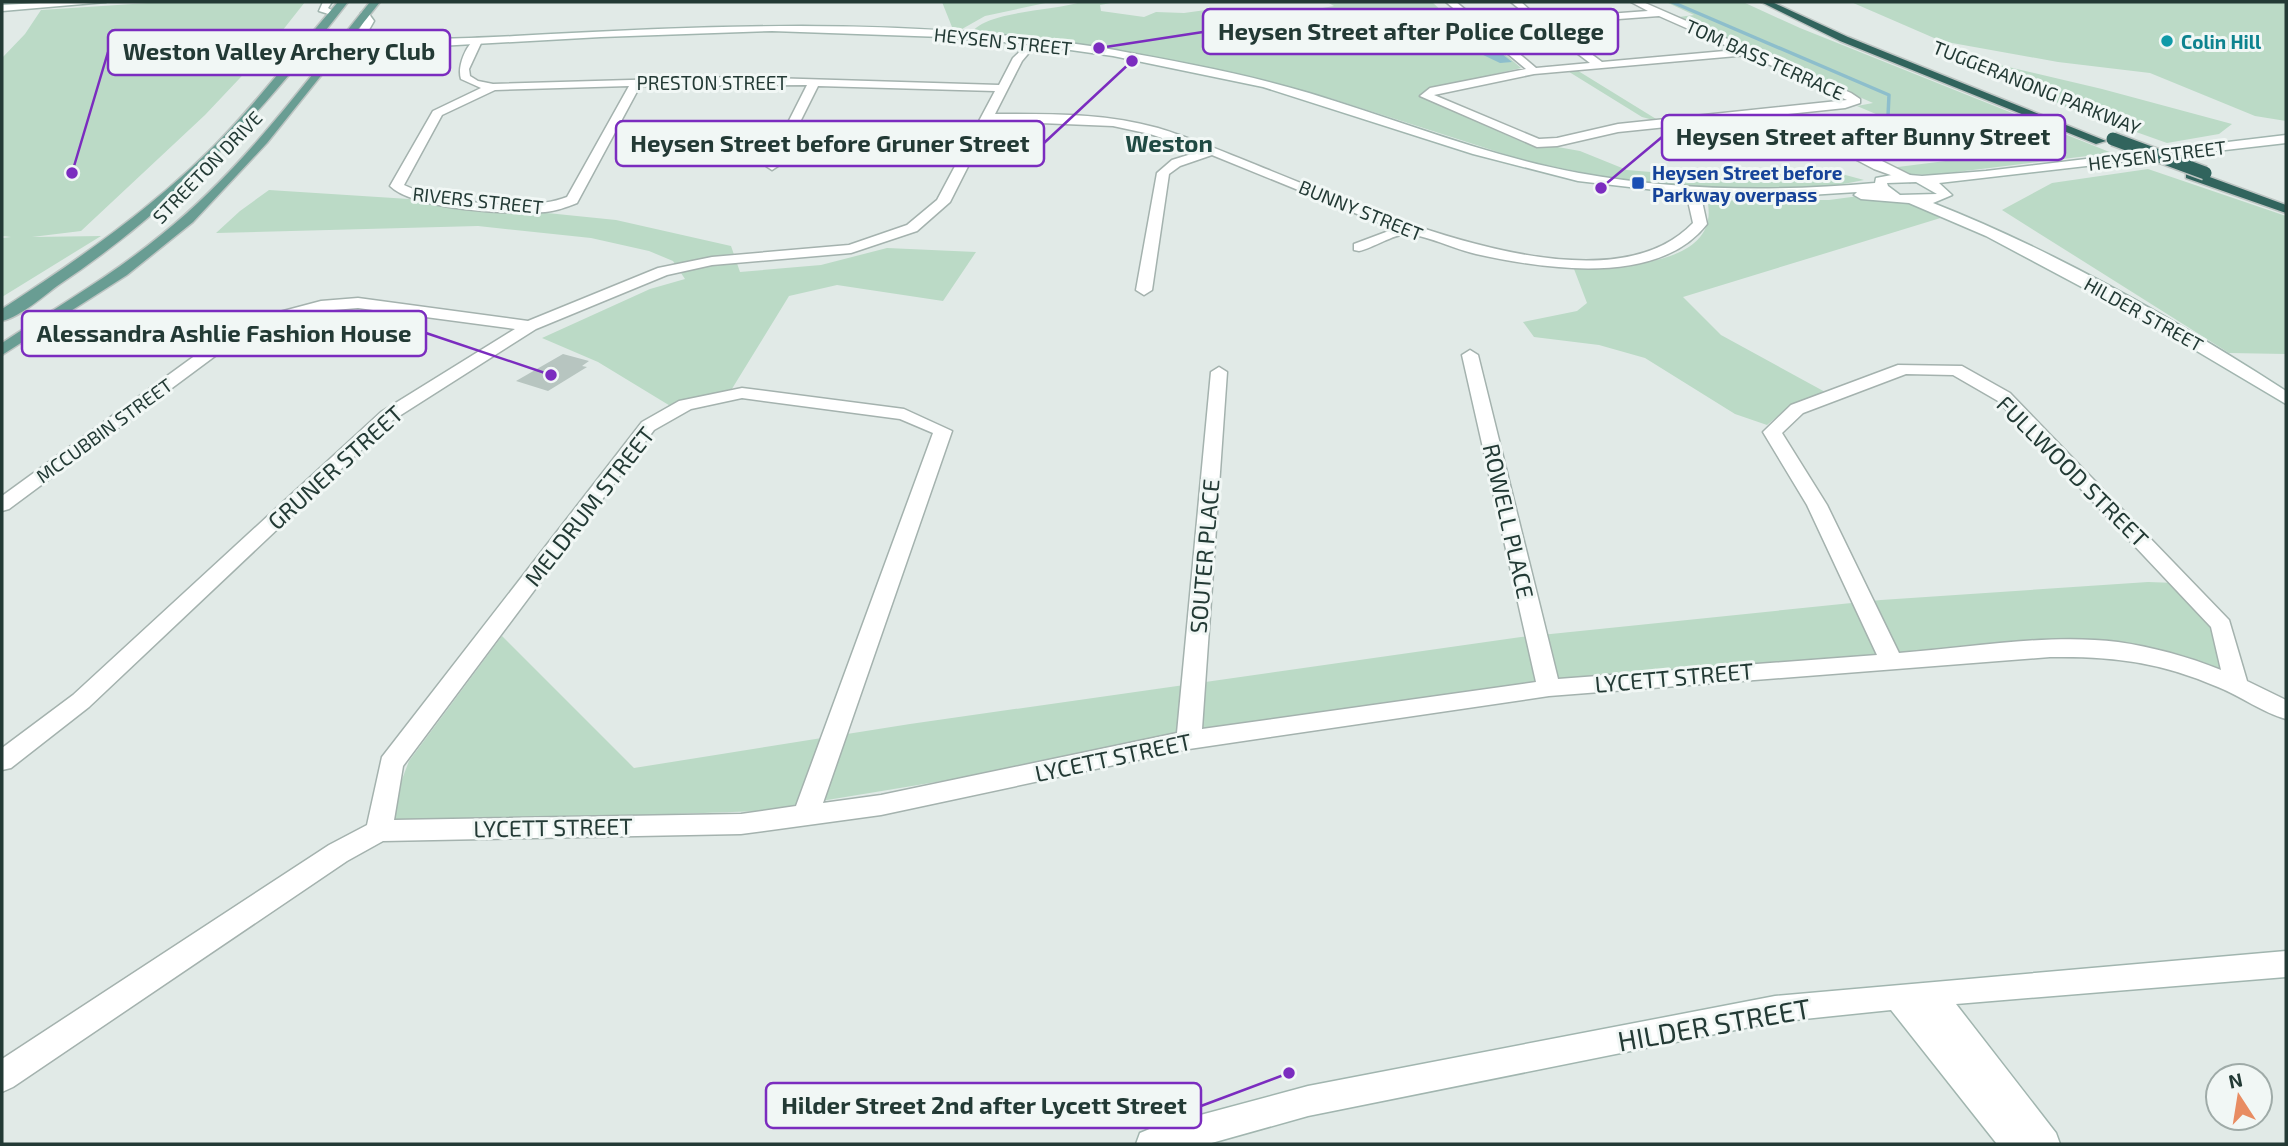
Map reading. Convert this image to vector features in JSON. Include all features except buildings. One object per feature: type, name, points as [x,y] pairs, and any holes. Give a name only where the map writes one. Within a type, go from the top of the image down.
[{"type":"highway","name":"TUGGERANONG PARKWAY","points":[[1765,2],[1844,38],[2286,209]]},
{"type":"highway","name":"TUGGERANONG PARKWAY","points":[[1777,2],[2107,140]]},
{"type":"highway","name":"TUGGERANONG PARKWAY","points":[[2198,174],[2286,201]]},
{"type":"main road","name":"STREETON DRIVE","points":[[2,316],[127,232],[216,150],[312,42],[343,2]]},
{"type":"main road","name":"STREETON DRIVE","points":[[2,350],[136,260],[187,219],[258,146],[325,55],[375,2]]},
{"type":"main road","points":[[272,88],[325,55],[314,48],[312,42]]},
{"type":"street","points":[[2,8],[101,2]]},
{"type":"street","points":[[328,2],[322,9],[332,14]]},
{"type":"street","points":[[1451,2],[1534,71]]},
{"type":"street","points":[[1515,2],[1600,65]]},
{"type":"street","name":"TOM BASS TERRACE","points":[[1636,2],[1856,101],[1845,105],[1775,112]]},
{"type":"street","points":[[1478,24],[1656,11]]},
{"type":"street","points":[[366,13],[369,21],[361,35],[366,41],[387,47]]},
{"type":"street","name":"HEYSEN STREET","points":[[325,55],[439,43],[652,30],[877,30],[1033,42],[1131,56],[1261,84],[1530,167],[1634,187],[1694,195],[1894,195],[1932,201],[1986,176]]},
{"type":"street","name":"PRESTON STREET","points":[[477,41],[464,69],[465,77],[475,84],[493,87],[637,82],[814,82],[1001,88]]},
{"type":"street","name":"GRUNER STREET","points":[[2,761],[81,701],[387,416],[530,326],[663,271],[712,261],[851,249],[912,228],[943,202],[1001,88],[1017,60],[1033,42]]},
{"type":"street","points":[[1747,52],[1534,71],[1434,90],[1426,96],[1537,143],[1557,142],[1618,128],[1775,112],[1878,166],[1944,194]]},
{"type":"street","name":"RIVERS STREET","points":[[493,87],[437,113],[397,186],[405,193],[437,199],[541,208],[572,200],[637,82]]},
{"type":"street","points":[[772,166],[814,82]]},
{"type":"street","points":[[1758,113],[1861,168],[1879,185]]},
{"type":"street","name":"BUNNY STREET","points":[[985,117],[1101,121],[1152,130],[1459,248],[1503,258],[1564,264],[1612,263],[1653,255],[1678,245],[1700,224],[1694,195]]},
{"type":"street","name":"HEYSEN STREET","points":[[1694,195],[1779,194],[1879,185],[1888,178],[1986,176],[2286,139]]},
{"type":"street","points":[[1144,290],[1163,173],[1176,163],[1212,151]]},
{"type":"street","name":"HEYSEN STREET","points":[[1879,185],[1894,195]]},
{"type":"street","name":"HILDER STREET","points":[[1944,194],[1999,236]]},
{"type":"street","name":"HILDER STREET","points":[[1913,200],[1999,236],[2232,363],[2286,399]]},
{"type":"street","points":[[1359,247],[1407,229]]},
{"type":"street","name":"MCCUBBIN STREET","points":[[2,505],[228,339],[278,317],[321,306],[358,303],[530,326]]},
{"type":"street","name":"ROWELL PLACE","points":[[1470,355],[1549,688]]},
{"type":"street","name":"FULLWOOD STREET","points":[[1891,660],[1817,505],[1773,432],[1797,409],[1904,369],[1956,370],[2004,397],[2221,625],[2237,686]]},
{"type":"street","name":"SOUTER PLACE","points":[[1189,740],[1219,372]]},
{"type":"street","name":"MELDRUM STREET","points":[[379,831],[391,764],[648,426],[685,405],[742,393],[904,414],[943,431],[806,816]]},
{"type":"street","name":"LYCETT STREET","points":[[2,1077],[338,853],[379,831],[741,824],[881,805],[1189,740],[1549,688],[2050,649],[2118,650],[2162,659],[2237,686],[2286,711]]},
{"type":"street","name":"HILDER STREET","points":[[1152,1144],[1308,1101],[1775,1009],[1931,993],[2286,964]]},
{"type":"street","points":[[1931,993],[1970,1050],[2044,1144]]},
{"type":"street","points":[[1898,996],[2017,1144]]},
{"type":"green space","points":[[163,2],[305,2],[271,45],[205,115],[81,231],[32,237],[101,236],[2,297],[2,238],[11,237],[2,236],[2,58],[25,34],[41,10]]},
{"type":"green space","points":[[942,2],[1050,2],[985,16],[962,29],[952,27]]},
{"type":"green space","points":[[1081,2],[1116,2],[1100,5],[1101,11],[1144,17],[1156,12],[1184,13],[1213,9],[1220,16],[1294,13],[1334,6],[1327,2],[1432,2],[1444,13],[1456,12],[1521,68],[1429,89],[1419,96],[1518,140],[1580,151],[1627,170],[1734,179],[1838,173],[1864,180],[1823,188],[1721,189],[1652,184],[1595,175],[1526,161],[1330,98],[1205,67],[972,32],[980,25],[1006,16]]},
{"type":"green space","points":[[1666,2],[1743,2],[1800,28],[2112,153],[1932,175],[1905,174],[1890,168],[1977,157],[1857,106],[1873,103],[1679,17],[1694,15]]},
{"type":"green space","points":[[1851,2],[2286,2],[2286,121],[2255,116],[2150,73],[2058,62],[1941,41]]},
{"type":"green space","points":[[1961,56],[2102,89],[2232,124],[2219,134],[2167,143],[2066,107]]},
{"type":"green space","points":[[1575,69],[1661,122],[1642,117],[1566,70]]},
{"type":"green space","points":[[2148,169],[2286,216],[2286,354],[2229,353],[2002,210],[2052,183]]},
{"type":"green space","points":[[269,190],[409,199],[616,220],[731,246],[740,272],[821,265],[887,248],[976,252],[943,301],[837,285],[789,296],[730,392],[672,407],[598,362],[542,338],[650,289],[685,279],[673,261],[649,251],[591,238],[478,226],[216,233]]},
{"type":"green space","points":[[1874,194],[1890,196],[1947,216],[1683,297],[1721,335],[1827,393],[1791,405],[1767,425],[1735,414],[1645,358],[1599,345],[1534,337],[1523,322],[1577,311],[1587,303],[1574,269],[1637,264],[1681,251],[1697,240],[1707,225],[1708,204],[1735,200],[1829,200]]},
{"type":"green space","points":[[2148,582],[2176,583],[2212,626],[2225,677],[2137,648],[1539,682],[761,811],[385,824],[409,761],[502,636],[634,768],[910,724],[1521,637],[1881,600]]},
{"type":"water","points":[[1444,15],[1461,21],[1512,62],[1500,63],[1479,53],[1486,52],[1478,47],[1482,45],[1438,16]]},
{"type":"waterway","points":[[6,4],[14,2]]},
{"type":"waterway","points":[[1672,2],[1889,95],[1888,116],[1922,130]]},
{"type":"waterway","points":[[1918,129],[1981,155]]},
{"type":"place","name":"Colin Hill","points":[[2167,41]]},
{"type":"place","name":"Heysen Street after Police College","points":[[1099,48]]},
{"type":"place","name":"Heysen Street before Gruner Street","points":[[1132,61]]},
{"type":"place","name":"Weston Valley Archery Club","points":[[72,173]]},
{"type":"place","name":"Heysen Street before Parkway overpass","points":[[1638,183]]},
{"type":"place","name":"Heysen Street after Bunny Street","points":[[1601,188]]},
{"type":"place","name":"Alessandra Ashlie Fashion House","points":[[551,375]]},
{"type":"place","name":"Hilder Street 2nd after Lycett Street","points":[[1289,1073]]},
{"type":"district","name":"Weston","points":[[1169,142]]}]
